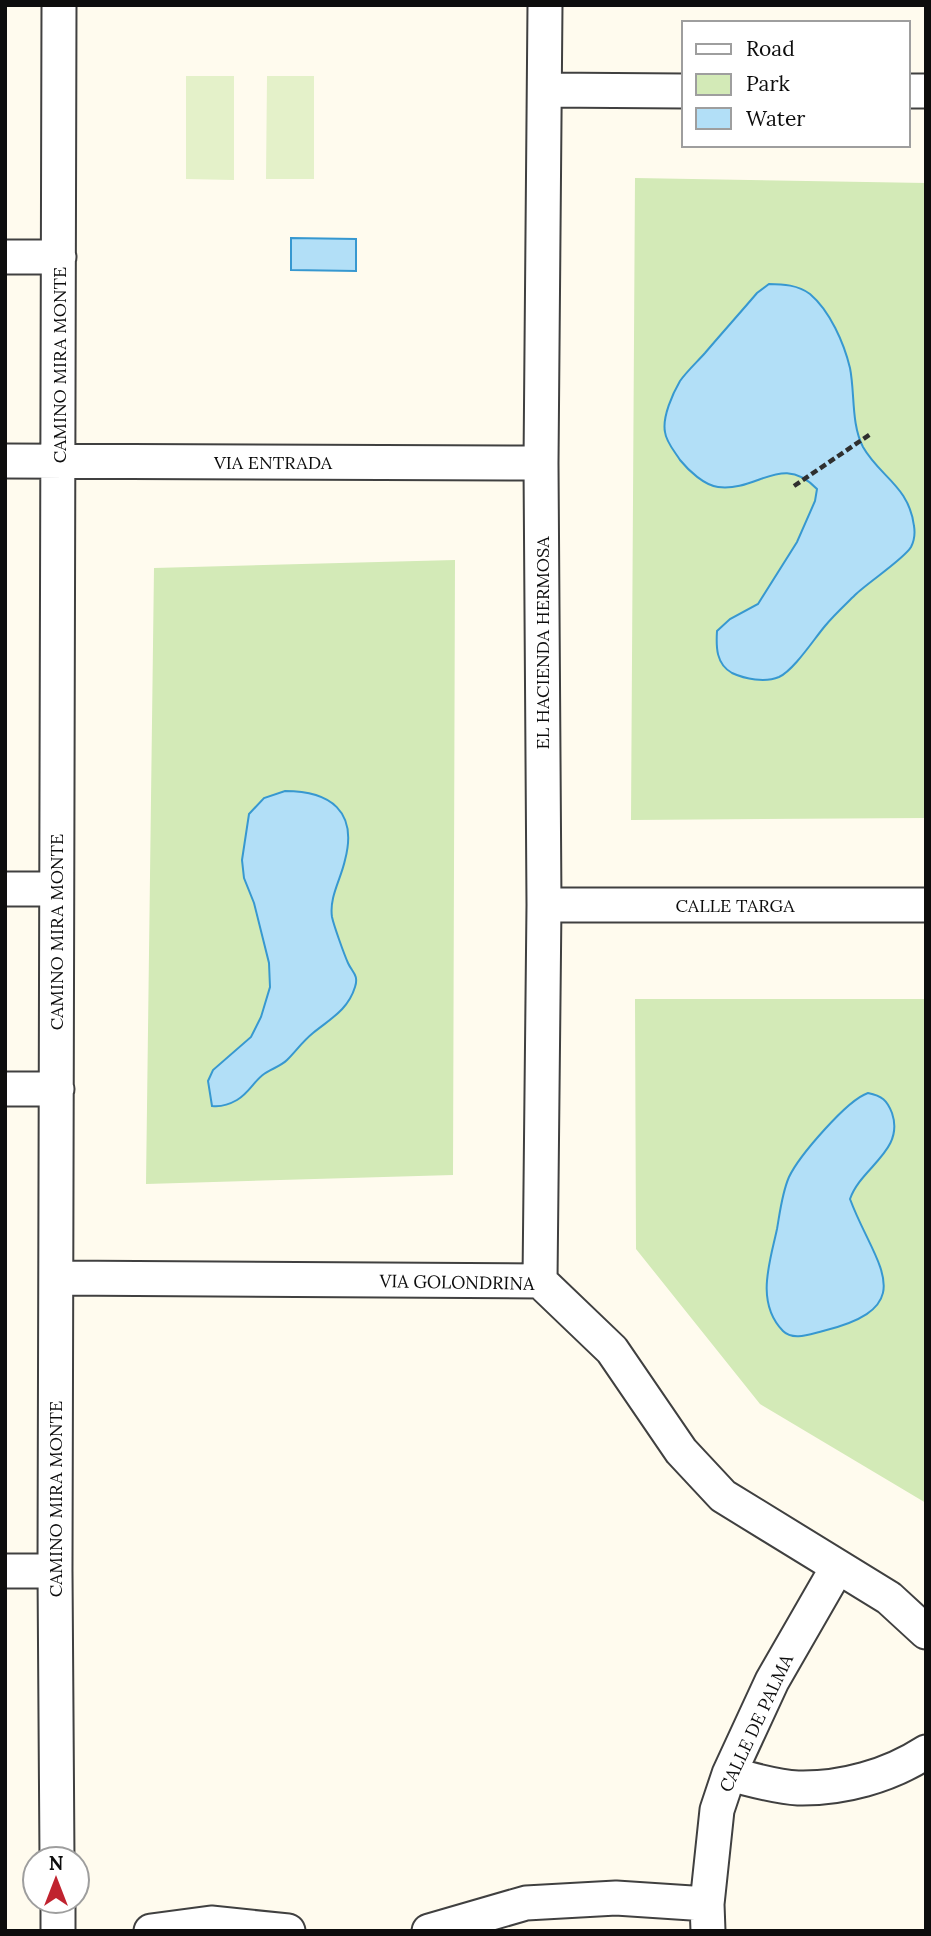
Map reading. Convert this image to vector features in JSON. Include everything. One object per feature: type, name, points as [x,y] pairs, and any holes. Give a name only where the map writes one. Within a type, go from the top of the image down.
[{"type":"street","name":"CAMINO MIRA MONTE","points":[[57,1845],[55,1571],[59,5]]},
{"type":"street","name":"EL HACIENDA HERMOSA","points":[[540,1281],[544,905],[541,463],[545,5]]},
{"type":"street","points":[[545,90],[682,91]]},
{"type":"street","points":[[5,257],[59,257]]},
{"type":"street","name":"VIA ENTRADA","points":[[5,461],[541,463]]},
{"type":"street","points":[[5,889],[56,889]]},
{"type":"street","name":"CALLE TARGA","points":[[544,905],[926,905]]},
{"type":"street","points":[[5,1089],[57,1089]]},
{"type":"street","name":"VIA GOLONDRINA","points":[[57,1278],[540,1281],[612,1350],[681,1451],[723,1496],[889,1598],[926,1632]]},
{"type":"street","name":"CALLE DE PALMA","points":[[707,1918],[717,1810],[729,1774],[772,1681],[837,1568]]},
{"type":"street","points":[[5,1571],[55,1571]]},
{"type":"street","points":[[729,1774],[796,1788],[839,1786],[882,1774],[926,1752]]},
{"type":"street","points":[[429,1931],[478,1915],[534,1902],[616,1898],[707,1918]]},
{"type":"street","points":[[512,1931],[534,1902]]},
{"type":"street","points":[[151,1931],[211,1923],[288,1931]]},
{"type":"path","points":[[794,486],[872,433]]},
{"type":"green space","points":[[186,76],[234,76],[234,180],[186,179]]},
{"type":"green space","points":[[267,76],[314,76],[314,179],[266,179]]},
{"type":"green space","points":[[635,178],[926,183],[926,818],[631,820]]},
{"type":"green space","points":[[455,560],[453,1175],[146,1184],[154,568]]},
{"type":"green space","points":[[635,999],[926,999],[926,1503],[760,1404],[636,1249]]},
{"type":"water","points":[[291,238],[356,239],[356,271],[291,270]]},
{"type":"water","points":[[769,284],[805,291],[830,318],[850,368],[859,438],[870,457],[906,501],[911,512],[914,539],[907,552],[840,610],[791,668],[773,679],[755,680],[732,673],[723,665],[718,655],[717,631],[730,619],[758,604],[797,542],[815,501],[817,489],[804,478],[781,473],[732,487],[713,486],[697,477],[680,460],[667,439],[664,426],[669,405],[680,381],[757,293]]},
{"type":"water","points":[[285,791],[315,795],[327,800],[337,807],[344,817],[348,843],[334,895],[332,917],[356,983],[343,1008],[309,1036],[285,1062],[264,1074],[237,1100],[212,1106],[208,1081],[213,1070],[251,1037],[261,1017],[270,987],[269,963],[254,903],[244,878],[242,860],[249,814],[264,798]]},
{"type":"water","points":[[868,1093],[880,1097],[888,1105],[894,1126],[892,1138],[880,1158],[855,1188],[850,1199],[879,1263],[883,1280],[882,1295],[873,1309],[854,1321],[807,1335],[792,1336],[783,1331],[774,1320],[767,1295],[768,1268],[785,1189],[794,1168],[813,1143],[848,1106]]}]
